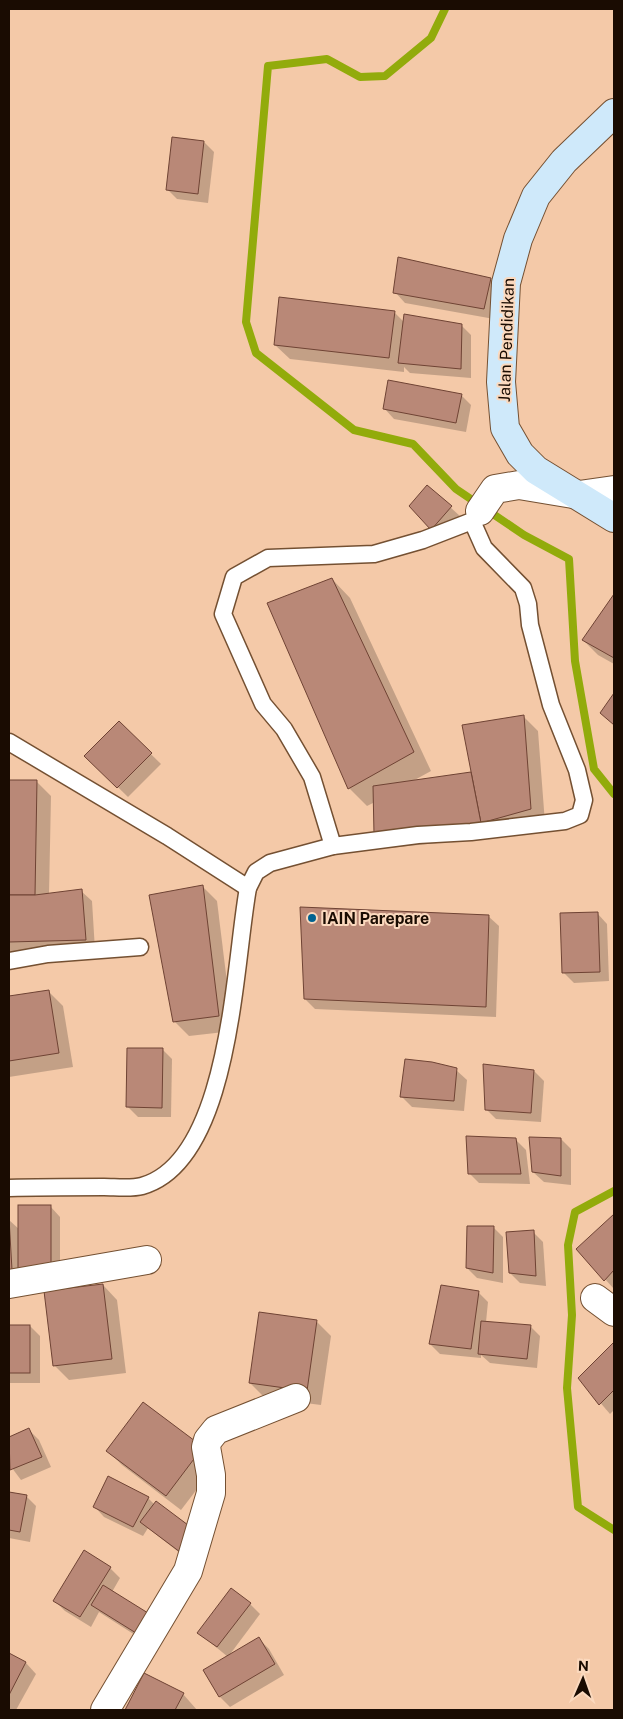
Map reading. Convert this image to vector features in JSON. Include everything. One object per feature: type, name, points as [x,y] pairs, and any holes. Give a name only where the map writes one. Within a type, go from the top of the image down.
[{"type":"street","name":"Jalan Pendidikan","points":[[614,113],[564,161],[536,196],[518,239],[506,283],[501,382],[505,428],[520,454],[536,470],[614,518]]},
{"type":"street","points":[[482,507],[519,485],[579,495],[614,490]]},
{"type":"street","points":[[9,1284],[147,1260]]},
{"type":"street","points":[[105,1710],[188,1571],[211,1493],[211,1475],[206,1447],[208,1440],[216,1430],[296,1398]]},
{"type":"lane","points":[[9,1188],[140,1187],[162,1178],[190,1149],[204,1120],[214,1091],[229,1027],[248,888],[256,872],[270,863],[333,846],[418,835],[472,832],[565,821],[580,815],[584,800],[577,770],[551,705],[530,625],[528,604],[523,588],[484,548],[482,507],[423,540],[374,554],[268,558],[234,577],[223,614],[263,704],[284,729],[312,777],[333,846]]},
{"type":"lane","points":[[9,742],[167,836],[248,888]]},
{"type":"lane","points":[[9,961],[48,954],[140,947]]},
{"type":"building","points":[[172,137],[204,141],[198,194],[166,190]]},
{"type":"building","points":[[398,257],[491,278],[484,309],[393,293]]},
{"type":"building","points":[[279,297],[395,311],[389,358],[274,345]]},
{"type":"building","points":[[404,314],[462,324],[461,369],[398,363]]},
{"type":"building","points":[[388,380],[462,394],[456,423],[383,409]]},
{"type":"building","points":[[427,485],[452,506],[431,530],[409,506]]},
{"type":"building","points":[[332,578],[414,752],[348,789],[267,603]]},
{"type":"building","points":[[614,594],[614,658],[582,640]]},
{"type":"building","points":[[614,693],[614,725],[600,713]]},
{"type":"building","points":[[524,715],[531,809],[481,823],[462,725]]},
{"type":"building","points":[[119,721],[152,753],[117,788],[84,756]]},
{"type":"building","points":[[471,772],[481,823],[374,834],[373,786]]},
{"type":"building","points":[[9,780],[37,780],[35,895],[9,895]]},
{"type":"building","points":[[203,885],[219,1016],[173,1022],[149,895]]},
{"type":"building","points":[[82,889],[86,940],[9,942],[9,895],[35,895]]},
{"type":"building","points":[[300,907],[489,915],[486,1007],[304,999]]},
{"type":"building","points":[[598,912],[600,972],[562,973],[560,913]]},
{"type":"building","points":[[49,990],[59,1053],[9,1061],[9,996]]},
{"type":"building","points":[[127,1048],[163,1048],[162,1108],[126,1107]]},
{"type":"building","points":[[405,1059],[432,1062],[457,1068],[454,1101],[400,1097]]},
{"type":"building","points":[[483,1064],[534,1070],[531,1113],[485,1110]]},
{"type":"building","points":[[466,1136],[516,1138],[521,1174],[468,1174]]},
{"type":"building","points":[[529,1137],[561,1138],[561,1176],[532,1172]]},
{"type":"building","points":[[18,1205],[51,1205],[51,1270],[18,1270]]},
{"type":"building","points":[[614,1214],[614,1270],[604,1281],[576,1249]]},
{"type":"building","points":[[9,1218],[12,1270],[9,1270]]},
{"type":"building","points":[[467,1226],[494,1226],[493,1273],[466,1268]]},
{"type":"building","points":[[534,1230],[536,1276],[509,1273],[506,1232]]},
{"type":"building","points":[[103,1284],[112,1359],[53,1366],[44,1291]]},
{"type":"building","points":[[441,1285],[479,1291],[471,1349],[429,1344]]},
{"type":"building","points":[[259,1312],[317,1320],[307,1391],[249,1383]]},
{"type":"building","points":[[481,1321],[531,1325],[527,1359],[478,1354]]},
{"type":"building","points":[[9,1325],[30,1325],[30,1373],[9,1373]]},
{"type":"building","points":[[614,1342],[614,1390],[599,1405],[578,1378]]},
{"type":"building","points":[[143,1402],[203,1447],[166,1496],[106,1451]]},
{"type":"building","points":[[29,1428],[42,1457],[10,1470],[9,1437]]},
{"type":"building","points":[[108,1476],[149,1497],[133,1527],[93,1507]]},
{"type":"building","points":[[9,1492],[27,1495],[20,1532],[9,1530]]},
{"type":"building","points":[[156,1501],[196,1531],[180,1552],[140,1522]]},
{"type":"building","points":[[84,1550],[111,1567],[80,1617],[53,1601]]},
{"type":"building","points":[[103,1585],[148,1613],[136,1633],[91,1605]]},
{"type":"building","points":[[231,1588],[251,1603],[217,1647],[197,1633]]},
{"type":"building","points":[[259,1637],[275,1664],[219,1697],[203,1670]]},
{"type":"building","points":[[9,1653],[26,1662],[9,1695]]},
{"type":"building","points":[[144,1673],[184,1693],[175,1710],[125,1710]]},
{"type":"waterway","points":[[445,9],[431,38],[385,76],[360,77],[327,59],[268,66],[246,322],[256,353],[354,430],[413,444],[456,489],[524,535],[569,559],[575,661],[594,769],[614,794]]},
{"type":"waterway","points":[[614,1191],[575,1212],[568,1245],[572,1315],[567,1388],[578,1507],[614,1530]]},
{"type":"place","name":"IAIN Parepare","points":[[312,918]]}]
